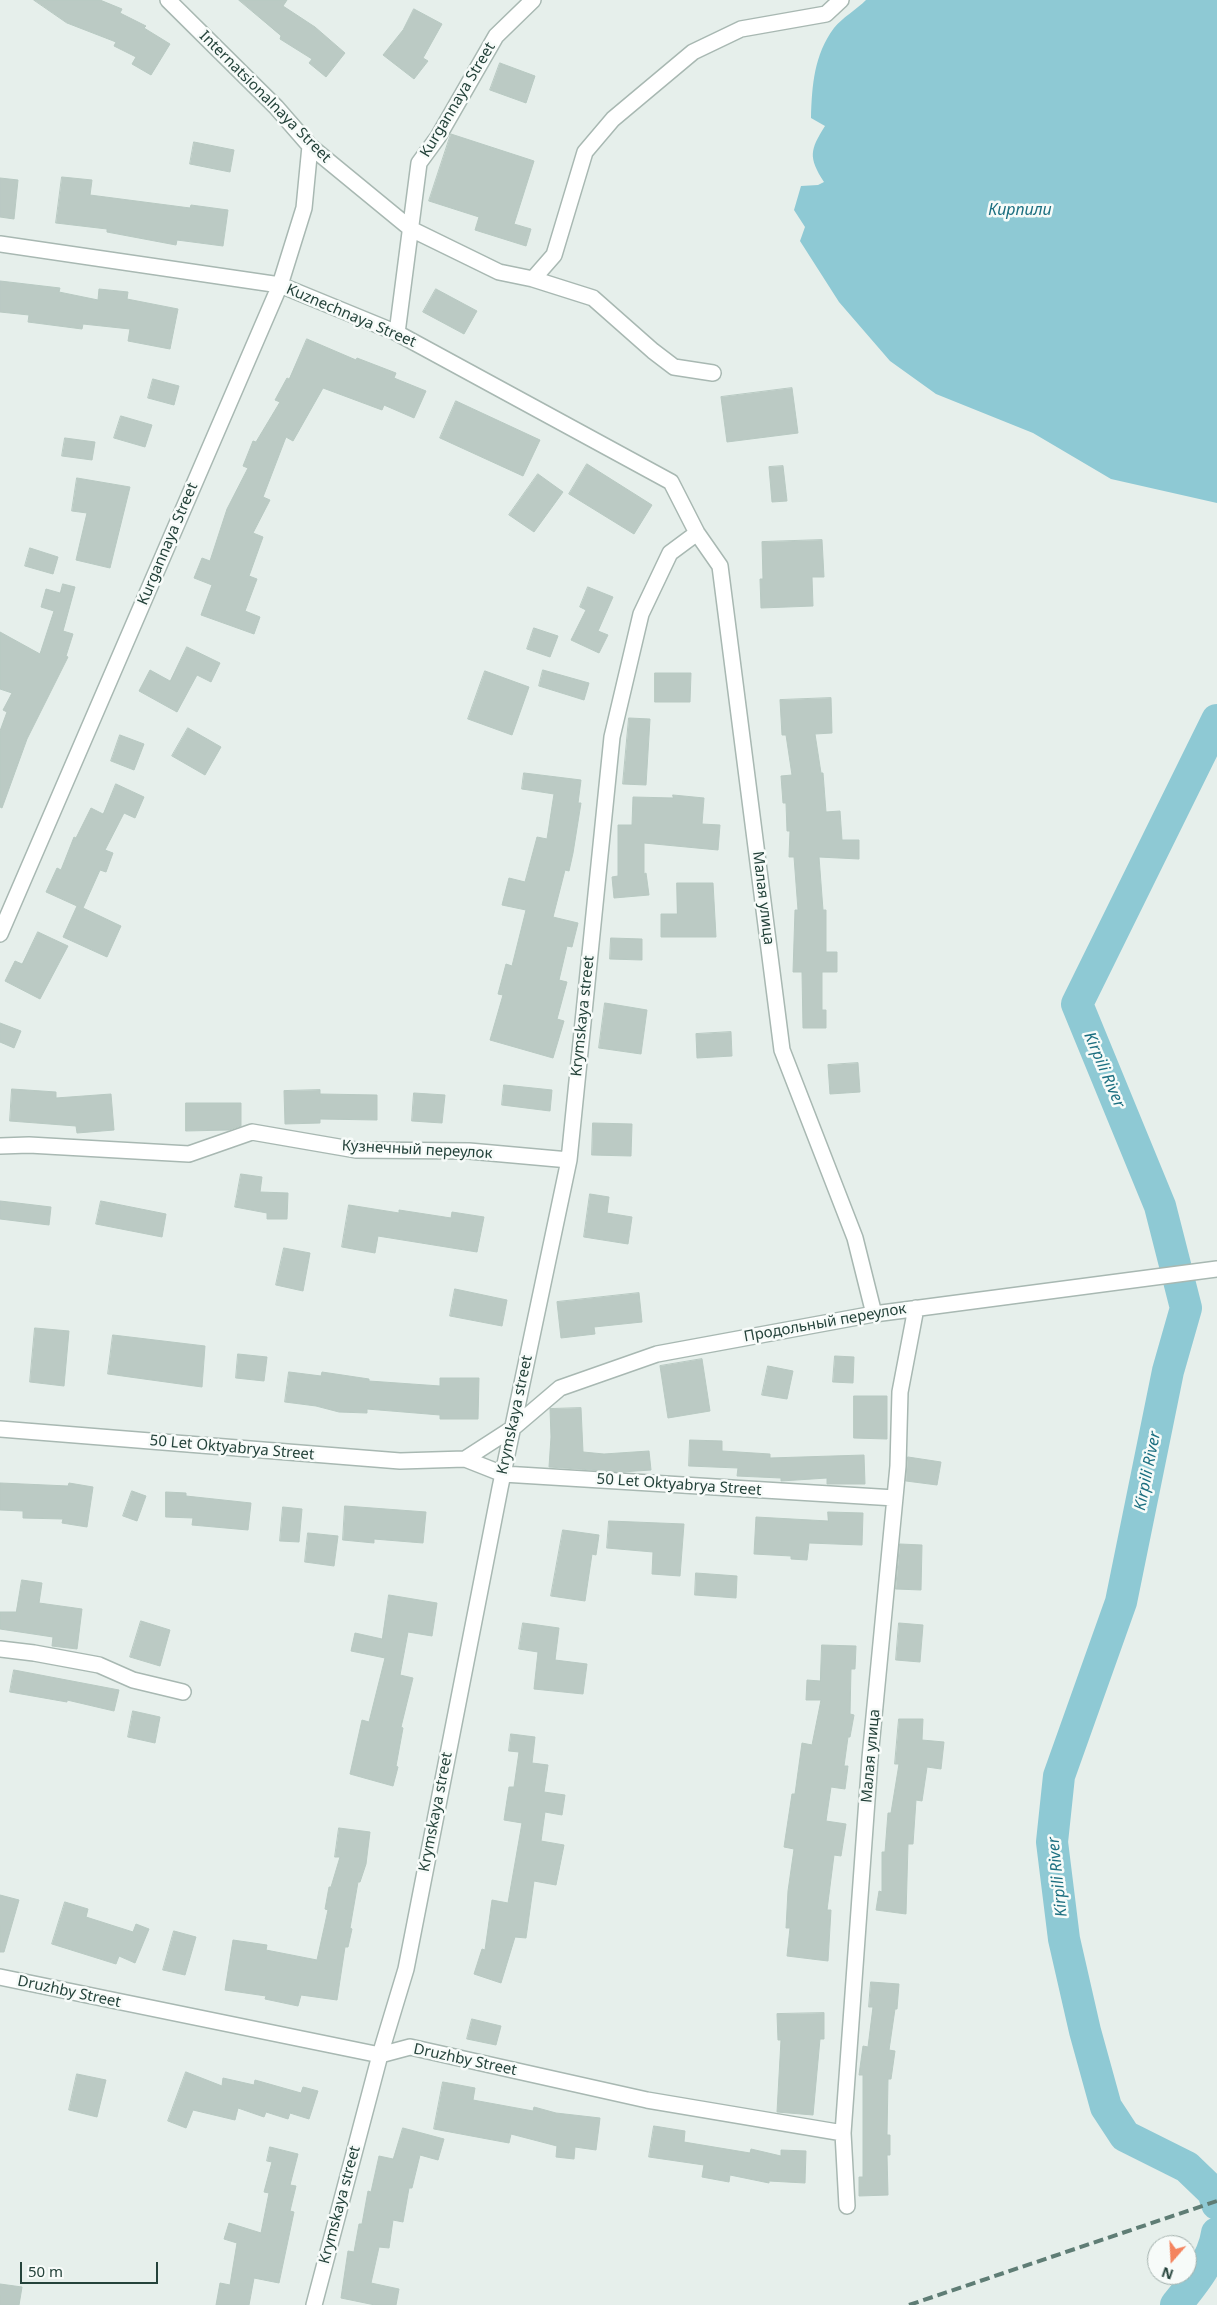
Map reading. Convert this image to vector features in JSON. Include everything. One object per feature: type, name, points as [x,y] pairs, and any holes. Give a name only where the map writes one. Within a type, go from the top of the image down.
[{"type":"street","name":"Internatsionalnaya Street","points":[[168,0],[276,107],[310,146],[412,229],[499,272],[593,298],[674,367],[712,374]]},
{"type":"street","name":"Kurgannaya Street","points":[[397,333],[420,163],[438,137],[496,36],[533,0]]},
{"type":"street","points":[[533,280],[554,256],[585,152],[612,119],[693,52],[741,30],[826,14],[840,0]]},
{"type":"street","name":"Kurgannaya Street","points":[[0,934],[280,285],[304,208],[310,146]]},
{"type":"street","name":"Kuznechnaya Street","points":[[0,244],[280,285],[397,333],[671,482]]},
{"type":"street","name":"Малая улица","points":[[671,482],[697,533],[720,566],[782,1050],[855,1238],[874,1314]]},
{"type":"street","name":"Krymskaya street","points":[[314,2305],[380,2055],[406,1969],[503,1474],[569,1160],[612,737],[641,614],[670,553],[697,533]]},
{"type":"street","name":"Кузнечный переулок","points":[[0,1146],[29,1145],[189,1154],[252,1132],[356,1150],[469,1151],[569,1160]]},
{"type":"street","name":"Продольный переулок","points":[[513,1428],[560,1388],[657,1354],[874,1314],[1217,1268]]},
{"type":"street","name":"Малая улица","points":[[847,2206],[844,2133],[870,1758],[895,1498],[900,1392],[916,1308]]},
{"type":"street","points":[[465,1459],[513,1428]]},
{"type":"street","name":"50 Let Oktyabrya Street","points":[[0,1429],[400,1462],[465,1459],[503,1474],[895,1498]]},
{"type":"street","points":[[0,1649],[99,1665],[132,1680],[183,1692]]},
{"type":"street","name":"Druzhby Street","points":[[0,1978],[380,2055],[410,2047],[647,2100],[844,2133]]},
{"type":"water","name":"Кирпили","points":[[866,0],[1217,0],[1217,503],[1111,479],[1033,433],[936,394],[890,361],[839,302],[800,241],[805,227],[794,210],[801,186],[818,185],[824,182],[813,160],[816,141],[825,126],[811,118],[813,82],[818,60],[827,38],[834,28]]},
{"type":"building","points":[[34,0],[100,0],[122,9],[120,13],[146,26],[144,28],[170,44],[151,75],[132,64],[136,57],[114,46],[116,42],[67,23]]},
{"type":"building","points":[[239,0],[287,0],[283,6],[315,27],[345,53],[326,77],[309,63],[312,59],[280,39],[281,36]]},
{"type":"building","points":[[414,9],[442,24],[423,58],[428,61],[414,79],[383,55],[403,30]]},
{"type":"building","points":[[500,63],[535,76],[526,103],[490,90]]},
{"type":"building","points":[[451,134],[534,161],[514,224],[531,229],[526,246],[475,230],[479,217],[429,201]]},
{"type":"building","points":[[194,142],[234,150],[230,172],[190,164]]},
{"type":"building","points":[[62,177],[92,180],[90,195],[190,208],[191,205],[228,210],[223,246],[177,240],[176,245],[107,232],[107,229],[56,223]]},
{"type":"building","points":[[0,178],[18,180],[14,219],[0,217]]},
{"type":"building","points":[[0,281],[60,288],[59,292],[98,300],[99,289],[128,292],[127,299],[178,309],[170,349],[128,341],[130,329],[83,324],[82,329],[28,322],[29,315],[0,312]]},
{"type":"building","points":[[436,289],[477,311],[464,334],[423,312]]},
{"type":"building","points":[[307,339],[356,360],[357,358],[396,373],[394,378],[426,391],[414,418],[384,405],[382,410],[323,388],[293,441],[286,437],[263,497],[270,500],[253,533],[263,537],[249,576],[257,579],[245,611],[260,617],[254,634],[201,615],[212,585],[194,578],[202,558],[210,561],[227,509],[248,468],[243,466],[253,441],[256,442],[280,402],[275,400],[287,378],[289,379]]},
{"type":"building","points":[[153,379],[179,386],[174,405],[148,398]]},
{"type":"building","points":[[792,388],[798,433],[727,442],[721,397]]},
{"type":"building","points":[[456,401],[540,440],[523,476],[440,438]]},
{"type":"building","points":[[121,416],[152,425],[145,447],[114,438]]},
{"type":"building","points":[[65,438],[95,442],[92,460],[62,456]]},
{"type":"building","points":[[587,464],[652,505],[634,534],[569,494]]},
{"type":"building","points":[[783,466],[787,501],[772,502],[769,467]]},
{"type":"building","points":[[538,474],[563,492],[534,532],[509,515]]},
{"type":"building","points":[[77,478],[130,487],[110,568],[76,560],[87,513],[72,511]]},
{"type":"building","points":[[822,540],[824,577],[812,577],[813,606],[761,608],[760,579],[763,579],[762,542]]},
{"type":"building","points":[[30,548],[58,557],[53,574],[25,566]]},
{"type":"building","points":[[63,584],[75,587],[63,631],[73,634],[66,656],[68,657],[27,739],[2,808],[0,807],[0,731],[7,712],[3,710],[12,693],[0,689],[0,632],[40,654],[54,611],[41,607],[46,589],[60,593]]},
{"type":"building","points":[[588,587],[613,597],[598,631],[608,635],[599,653],[571,640],[586,610],[580,607]]},
{"type":"building","points":[[534,628],[558,636],[550,657],[527,649]]},
{"type":"building","points":[[187,647],[220,663],[211,682],[197,675],[177,712],[139,691],[150,670],[170,681]]},
{"type":"building","points":[[543,670],[589,683],[584,700],[539,686]]},
{"type":"building","points":[[485,671],[529,687],[512,735],[468,719]]},
{"type":"building","points":[[655,673],[691,673],[690,702],[655,702]]},
{"type":"building","points":[[831,698],[832,733],[815,734],[821,773],[823,773],[826,812],[840,811],[842,840],[859,840],[859,859],[819,857],[823,910],[826,910],[826,952],[837,952],[837,972],[822,972],[822,1010],[826,1010],[826,1028],[803,1028],[802,972],[793,972],[795,910],[798,910],[794,857],[789,857],[790,831],[787,831],[786,803],[783,803],[781,776],[792,775],[786,735],[782,735],[780,700]]},
{"type":"building","points":[[629,718],[650,719],[646,785],[623,784]]},
{"type":"building","points":[[188,728],[221,747],[205,775],[172,756]]},
{"type":"building","points":[[120,735],[144,744],[134,770],[111,761]]},
{"type":"building","points":[[524,773],[581,780],[578,803],[581,803],[573,853],[569,871],[565,870],[553,917],[578,923],[572,947],[567,946],[559,980],[567,982],[557,1019],[564,1021],[553,1058],[490,1040],[503,995],[498,994],[506,964],[512,966],[526,910],[502,905],[509,878],[525,882],[537,837],[547,839],[554,794],[522,789]]},
{"type":"building","points":[[116,784],[144,797],[135,818],[124,813],[105,850],[113,853],[106,872],[100,870],[83,908],[121,926],[107,957],[63,937],[77,906],[46,892],[57,868],[61,870],[74,837],[76,838],[91,808],[103,814]]},
{"type":"building","points":[[673,795],[704,798],[702,824],[720,825],[718,850],[644,843],[644,874],[646,873],[649,895],[614,898],[612,877],[618,876],[618,825],[632,825],[633,797],[673,798]]},
{"type":"building","points":[[677,883],[713,883],[716,937],[661,937],[661,914],[677,914]]},
{"type":"building","points":[[38,932],[68,946],[40,999],[5,981],[15,961],[22,964]]},
{"type":"building","points":[[611,938],[642,939],[642,960],[610,959]]},
{"type":"building","points":[[605,1003],[647,1010],[641,1054],[599,1048]]},
{"type":"building","points":[[0,1023],[21,1031],[14,1048],[0,1042]]},
{"type":"building","points":[[731,1032],[732,1056],[697,1058],[696,1034]]},
{"type":"building","points":[[858,1063],[860,1092],[830,1094],[828,1065]]},
{"type":"building","points":[[504,1085],[552,1090],[550,1111],[502,1105]]},
{"type":"building","points":[[12,1089],[56,1092],[56,1098],[111,1094],[114,1130],[77,1133],[76,1126],[10,1121]]},
{"type":"building","points":[[320,1090],[320,1094],[377,1095],[377,1120],[320,1119],[320,1123],[285,1124],[284,1091]]},
{"type":"building","points":[[414,1093],[445,1095],[442,1123],[412,1121]]},
{"type":"building","points":[[186,1103],[241,1103],[241,1126],[229,1130],[186,1131]]},
{"type":"building","points":[[593,1123],[632,1124],[631,1156],[592,1155]]},
{"type":"building","points":[[241,1174],[262,1177],[260,1192],[288,1193],[287,1219],[267,1219],[267,1213],[235,1207]]},
{"type":"building","points":[[590,1194],[609,1197],[607,1213],[632,1217],[628,1244],[584,1237]]},
{"type":"building","points":[[0,1201],[51,1207],[49,1225],[0,1219]]},
{"type":"building","points":[[101,1201],[166,1214],[162,1237],[96,1224]]},
{"type":"building","points":[[349,1205],[399,1213],[399,1210],[451,1218],[452,1212],[484,1217],[477,1252],[378,1236],[375,1253],[342,1247]]},
{"type":"building","points":[[284,1248],[310,1253],[303,1291],[276,1285]]},
{"type":"building","points":[[455,1289],[507,1300],[502,1326],[450,1316]]},
{"type":"building","points":[[639,1293],[642,1322],[594,1327],[595,1334],[561,1338],[557,1302]]},
{"type":"building","points":[[35,1328],[69,1331],[64,1386],[30,1382]]},
{"type":"building","points":[[113,1335],[205,1346],[202,1387],[108,1374]]},
{"type":"building","points":[[238,1354],[267,1357],[264,1381],[236,1378]]},
{"type":"building","points":[[835,1356],[854,1357],[853,1383],[833,1382]]},
{"type":"building","points":[[702,1359],[710,1411],[668,1418],[660,1366]]},
{"type":"building","points":[[768,1366],[793,1371],[787,1399],[762,1395]]},
{"type":"building","points":[[289,1372],[321,1376],[322,1372],[369,1379],[369,1381],[440,1386],[440,1378],[479,1378],[478,1419],[440,1419],[440,1415],[367,1409],[367,1413],[339,1412],[316,1406],[285,1402]]},
{"type":"building","points":[[854,1396],[887,1396],[887,1439],[854,1438]]},
{"type":"building","points":[[581,1408],[583,1452],[604,1454],[649,1451],[651,1470],[622,1472],[549,1467],[550,1409]]},
{"type":"building","points":[[690,1440],[722,1441],[722,1451],[770,1454],[770,1458],[864,1455],[865,1484],[827,1484],[827,1478],[781,1481],[781,1478],[737,1476],[738,1468],[689,1466]]},
{"type":"building","points":[[908,1457],[941,1462],[937,1485],[906,1481]]},
{"type":"building","points":[[0,1483],[68,1486],[69,1483],[93,1487],[87,1527],[62,1523],[63,1519],[23,1518],[23,1511],[0,1510]]},
{"type":"building","points":[[132,1491],[146,1496],[137,1521],[123,1516]]},
{"type":"building","points":[[166,1492],[186,1493],[186,1496],[251,1503],[248,1530],[192,1525],[193,1518],[166,1517]]},
{"type":"building","points":[[345,1506],[426,1512],[423,1543],[374,1539],[374,1543],[343,1540]]},
{"type":"building","points":[[283,1507],[302,1509],[299,1542],[280,1541]]},
{"type":"building","points":[[828,1512],[863,1513],[862,1545],[809,1543],[807,1560],[791,1559],[791,1556],[754,1554],[756,1517],[828,1521]]},
{"type":"building","points":[[609,1521],[684,1524],[680,1576],[652,1574],[653,1552],[607,1548]]},
{"type":"building","points":[[563,1530],[599,1535],[596,1555],[592,1554],[585,1601],[551,1596]]},
{"type":"building","points":[[308,1533],[338,1536],[334,1566],[305,1562]]},
{"type":"building","points":[[900,1544],[922,1545],[921,1590],[896,1589]]},
{"type":"building","points":[[696,1573],[737,1576],[736,1598],[695,1595]]},
{"type":"building","points":[[22,1580],[42,1583],[39,1603],[82,1609],[77,1649],[52,1646],[53,1637],[0,1629],[0,1612],[16,1612]]},
{"type":"building","points":[[389,1595],[437,1603],[432,1636],[408,1632],[400,1675],[413,1678],[401,1727],[403,1728],[396,1766],[398,1767],[393,1786],[350,1774],[362,1720],[369,1722],[385,1658],[351,1651],[355,1633],[382,1639]]},
{"type":"building","points":[[141,1621],[170,1630],[160,1666],[130,1657]]},
{"type":"building","points":[[523,1623],[559,1628],[555,1660],[587,1664],[583,1694],[534,1689],[538,1652],[519,1649]]},
{"type":"building","points":[[899,1623],[923,1625],[920,1662],[896,1660]]},
{"type":"building","points":[[822,1645],[856,1646],[855,1669],[851,1669],[850,1714],[854,1715],[850,1737],[848,1737],[844,1766],[848,1766],[845,1789],[831,1787],[826,1821],[846,1824],[841,1856],[834,1855],[827,1910],[831,1910],[828,1961],[787,1956],[790,1928],[786,1928],[788,1891],[794,1849],[784,1847],[792,1794],[795,1794],[802,1743],[812,1745],[821,1700],[806,1700],[807,1680],[820,1681]]},
{"type":"building","points":[[14,1670],[119,1690],[114,1711],[67,1700],[67,1702],[10,1692]]},
{"type":"building","points":[[133,1711],[160,1717],[155,1743],[128,1737]]},
{"type":"building","points":[[899,1719],[923,1719],[922,1740],[944,1742],[941,1769],[927,1767],[922,1801],[916,1800],[913,1844],[908,1844],[906,1914],[876,1910],[879,1891],[882,1892],[882,1852],[885,1852],[888,1813],[891,1813],[899,1764],[895,1764]]},
{"type":"building","points":[[511,1734],[535,1737],[532,1763],[548,1765],[544,1792],[565,1795],[562,1815],[545,1812],[541,1841],[564,1845],[556,1885],[534,1881],[526,1938],[515,1937],[501,1983],[474,1974],[482,1949],[485,1950],[492,1900],[508,1903],[522,1823],[504,1820],[509,1787],[514,1787],[519,1752],[509,1751]]},
{"type":"building","points":[[339,1828],[370,1832],[366,1864],[360,1882],[358,1882],[350,1928],[352,1929],[348,1947],[345,1947],[337,2000],[301,1995],[298,2006],[265,1999],[266,1996],[225,1990],[233,1940],[267,1945],[266,1950],[317,1960],[328,1910],[325,1909],[329,1887],[331,1887],[340,1857],[335,1857]]},
{"type":"building","points":[[0,1895],[19,1900],[4,1952],[0,1952]]},
{"type":"building","points":[[65,1902],[88,1909],[86,1917],[133,1932],[136,1924],[149,1929],[135,1963],[119,1956],[116,1964],[52,1944]]},
{"type":"building","points":[[174,1931],[196,1937],[185,1975],[163,1970]]},
{"type":"building","points":[[871,1982],[899,1984],[897,2009],[895,2009],[889,2050],[895,2051],[891,2079],[888,2079],[887,2135],[890,2135],[890,2155],[887,2155],[888,2195],[859,2196],[859,2177],[863,2177],[863,2075],[859,2075],[863,2046],[868,2047],[873,2007],[869,2007]]},
{"type":"building","points":[[824,2013],[824,2039],[820,2039],[813,2115],[777,2112],[781,2040],[778,2040],[777,2014]]},
{"type":"building","points":[[472,2019],[501,2026],[496,2045],[467,2039]]},
{"type":"building","points":[[186,2072],[222,2086],[223,2078],[254,2085],[255,2080],[301,2093],[303,2087],[318,2091],[309,2119],[290,2113],[288,2119],[266,2112],[264,2117],[238,2108],[235,2120],[193,2110],[186,2128],[168,2121]]},
{"type":"building","points":[[77,2074],[106,2080],[97,2117],[69,2110]]},
{"type":"building","points":[[443,2082],[475,2088],[473,2100],[533,2111],[534,2107],[556,2113],[600,2118],[596,2150],[575,2147],[574,2159],[556,2157],[557,2146],[511,2134],[509,2143],[434,2129]]},
{"type":"building","points":[[654,2126],[685,2131],[684,2142],[750,2153],[751,2149],[781,2156],[781,2150],[806,2151],[805,2183],[769,2181],[769,2183],[730,2175],[729,2182],[702,2177],[704,2165],[649,2157]]},
{"type":"building","points":[[403,2128],[444,2139],[438,2160],[420,2155],[412,2188],[409,2188],[403,2222],[393,2220],[389,2248],[379,2247],[371,2283],[399,2289],[396,2305],[375,2305],[341,2298],[348,2251],[354,2252],[359,2224],[362,2224],[368,2191],[371,2192],[379,2156],[393,2159]]},
{"type":"building","points":[[270,2147],[298,2154],[290,2185],[296,2186],[290,2211],[294,2212],[279,2283],[254,2278],[249,2305],[216,2305],[220,2283],[230,2285],[237,2243],[224,2239],[229,2223],[261,2233],[269,2193],[264,2192],[272,2162],[267,2161]]},
{"type":"building","points":[[0,2284],[22,2287],[19,2305],[0,2305]]},
{"type":"waterway","name":"Kirpili River","points":[[1217,720],[1077,1004],[1160,1206],[1186,1308],[1168,1371],[1121,1602],[1059,1776],[1052,1842],[1064,1939],[1085,2031],[1106,2107],[1125,2136],[1187,2167],[1213,2192],[1217,2204]]},
{"type":"waterway","name":"Kirpili River","points":[[1176,2305],[1207,2262],[1217,2233]]},
{"type":"railway","points":[[909,2305],[1217,2201]]}]
